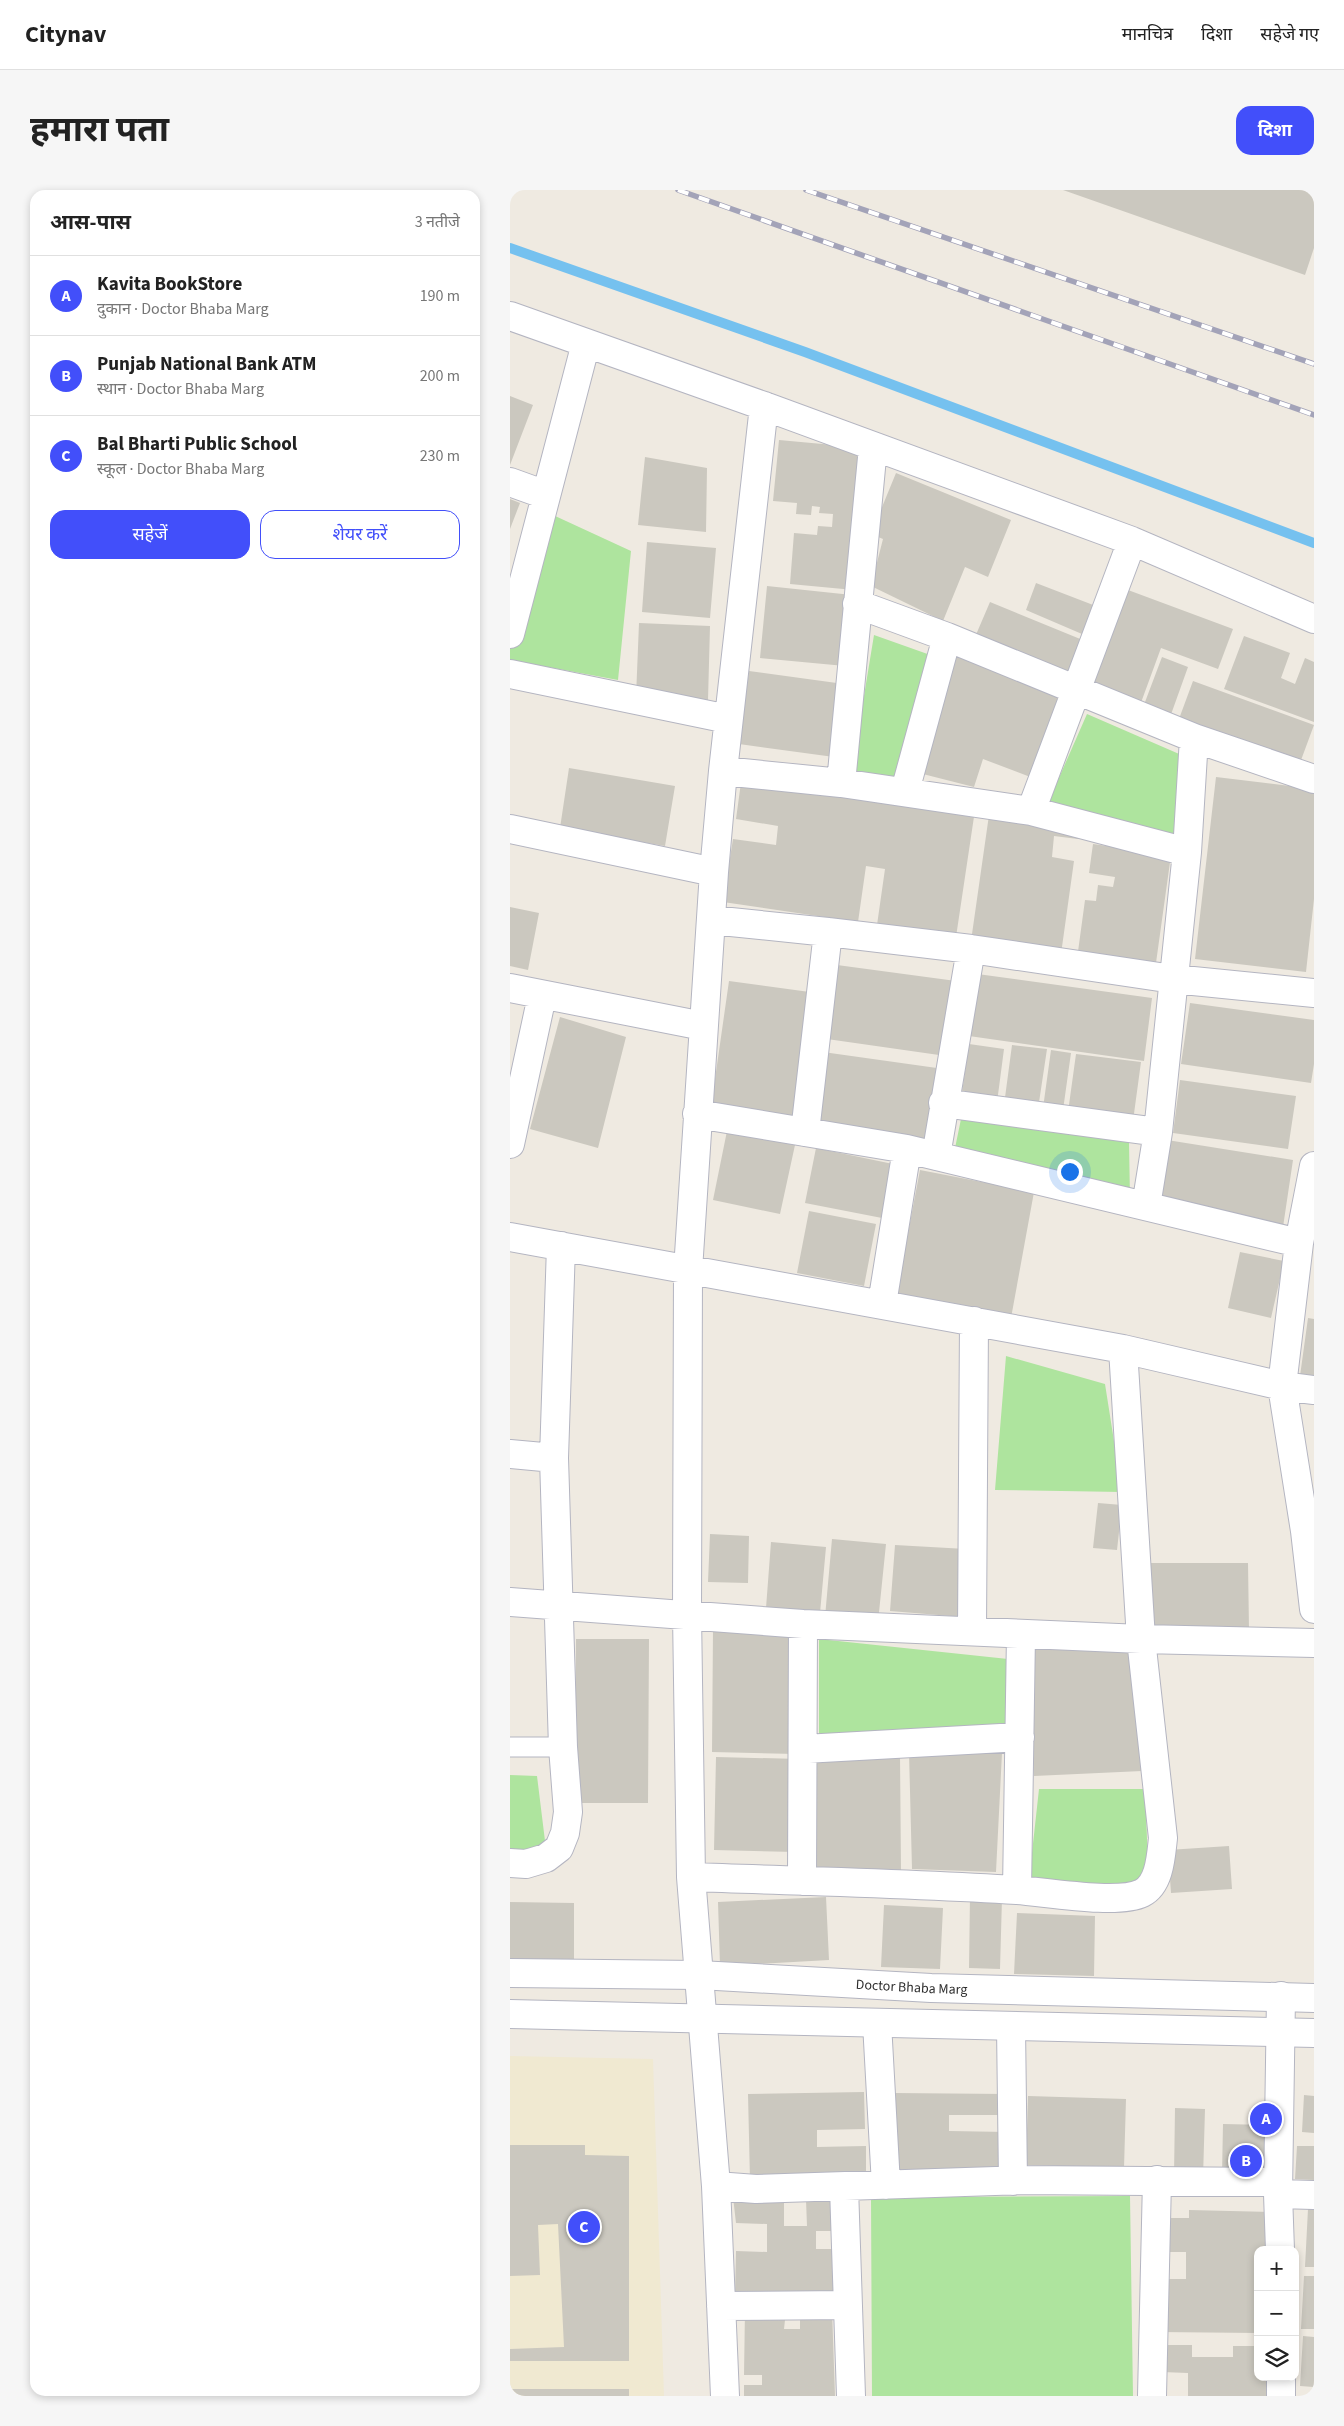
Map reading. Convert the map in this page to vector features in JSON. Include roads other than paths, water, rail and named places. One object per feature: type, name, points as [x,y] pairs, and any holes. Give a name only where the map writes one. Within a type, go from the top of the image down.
[{"type":"street","points":[[510,316],[764,406],[1132,541],[1314,619]]},
{"type":"street","points":[[510,634],[586,342]]},
{"type":"street","points":[[725,2396],[716,2186],[691,1877],[687,1614],[688,1270],[714,872],[728,719],[764,406]]},
{"type":"street","points":[[841,783],[873,446]]},
{"type":"street","points":[[510,482],[546,495]]},
{"type":"street","points":[[1031,811],[1132,541]]},
{"type":"street","points":[[857,604],[947,637],[1194,738],[1314,779]]},
{"type":"street","points":[[905,791],[947,637]]},
{"type":"street","points":[[510,674],[728,719]]},
{"type":"street","points":[[1146,1206],[1158,1132],[1186,852],[1194,738]]},
{"type":"street","points":[[723,771],[905,791],[1031,811],[1186,852]]},
{"type":"street","points":[[510,830],[714,872]]},
{"type":"street","points":[[711,920],[971,949],[1172,979],[1314,993]]},
{"type":"street","points":[[805,1132],[828,932]]},
{"type":"street","points":[[936,1156],[943,1104],[971,949]]},
{"type":"street","points":[[510,988],[542,996],[703,1026]]},
{"type":"street","points":[[510,1144],[542,996]]},
{"type":"street","points":[[943,1104],[1158,1132]]},
{"type":"street","points":[[697,1114],[907,1149],[1300,1243]]},
{"type":"street","points":[[882,1304],[907,1149]]},
{"type":"street","points":[[1314,1166],[1300,1243],[1282,1386],[1310,1532],[1314,1608]]},
{"type":"street","points":[[510,1237],[1123,1348],[1282,1386],[1314,1390]]},
{"type":"street","points":[[510,1863],[526,1864],[546,1858],[559,1848],[565,1834],[568,1812],[563,1747],[554,1458],[561,1246]]},
{"type":"street","points":[[972,1632],[974,1321]]},
{"type":"street","points":[[691,1877],[1017,1890],[1125,1897],[1143,1893],[1154,1880],[1160,1863],[1163,1838],[1141,1639],[1123,1348]]},
{"type":"street","points":[[510,1454],[554,1458]]},
{"type":"street","points":[[510,1602],[559,1604],[803,1624],[1141,1639],[1314,1643]]},
{"type":"street","points":[[802,1881],[803,1624]]},
{"type":"street","points":[[1017,1890],[1021,1634]]},
{"type":"street","points":[[804,1749],[1020,1737]]},
{"type":"street","name":"Doctor Bhaba Marg","points":[[510,1973],[699,1975],[931,1988],[1314,1998]]},
{"type":"street","points":[[1280,2246],[1278,2188],[1281,1996]]},
{"type":"street","points":[[510,2014],[1314,2033]]},
{"type":"street","points":[[877,2023],[886,2185]]},
{"type":"street","points":[[1011,2027],[1013,2181]]},
{"type":"street","points":[[716,2186],[756,2189],[1013,2181],[1157,2180],[1278,2188],[1314,2195]]},
{"type":"street","points":[[1152,2396],[1157,2180]]},
{"type":"street","points":[[844,2187],[851,2396]]},
{"type":"street","points":[[721,2306],[848,2305]]},
{"type":"street","points":[[1281,2381],[1281,2396]]},
{"type":"lane","points":[[510,1746],[563,1747]]},
{"type":"waterway","points":[[510,248],[805,352],[1314,543]]},
{"type":"railway","points":[[678,190],[1314,415]]},
{"type":"railway","points":[[806,190],[1314,364]]},
{"type":"place","name":"Kavita BookStore","points":[[1266,2119]]},
{"type":"place","name":"Punjab National Bank ATM","points":[[1246,2161]]},
{"type":"place","name":"Bal Bharti Public School","points":[[584,2227]]}]
